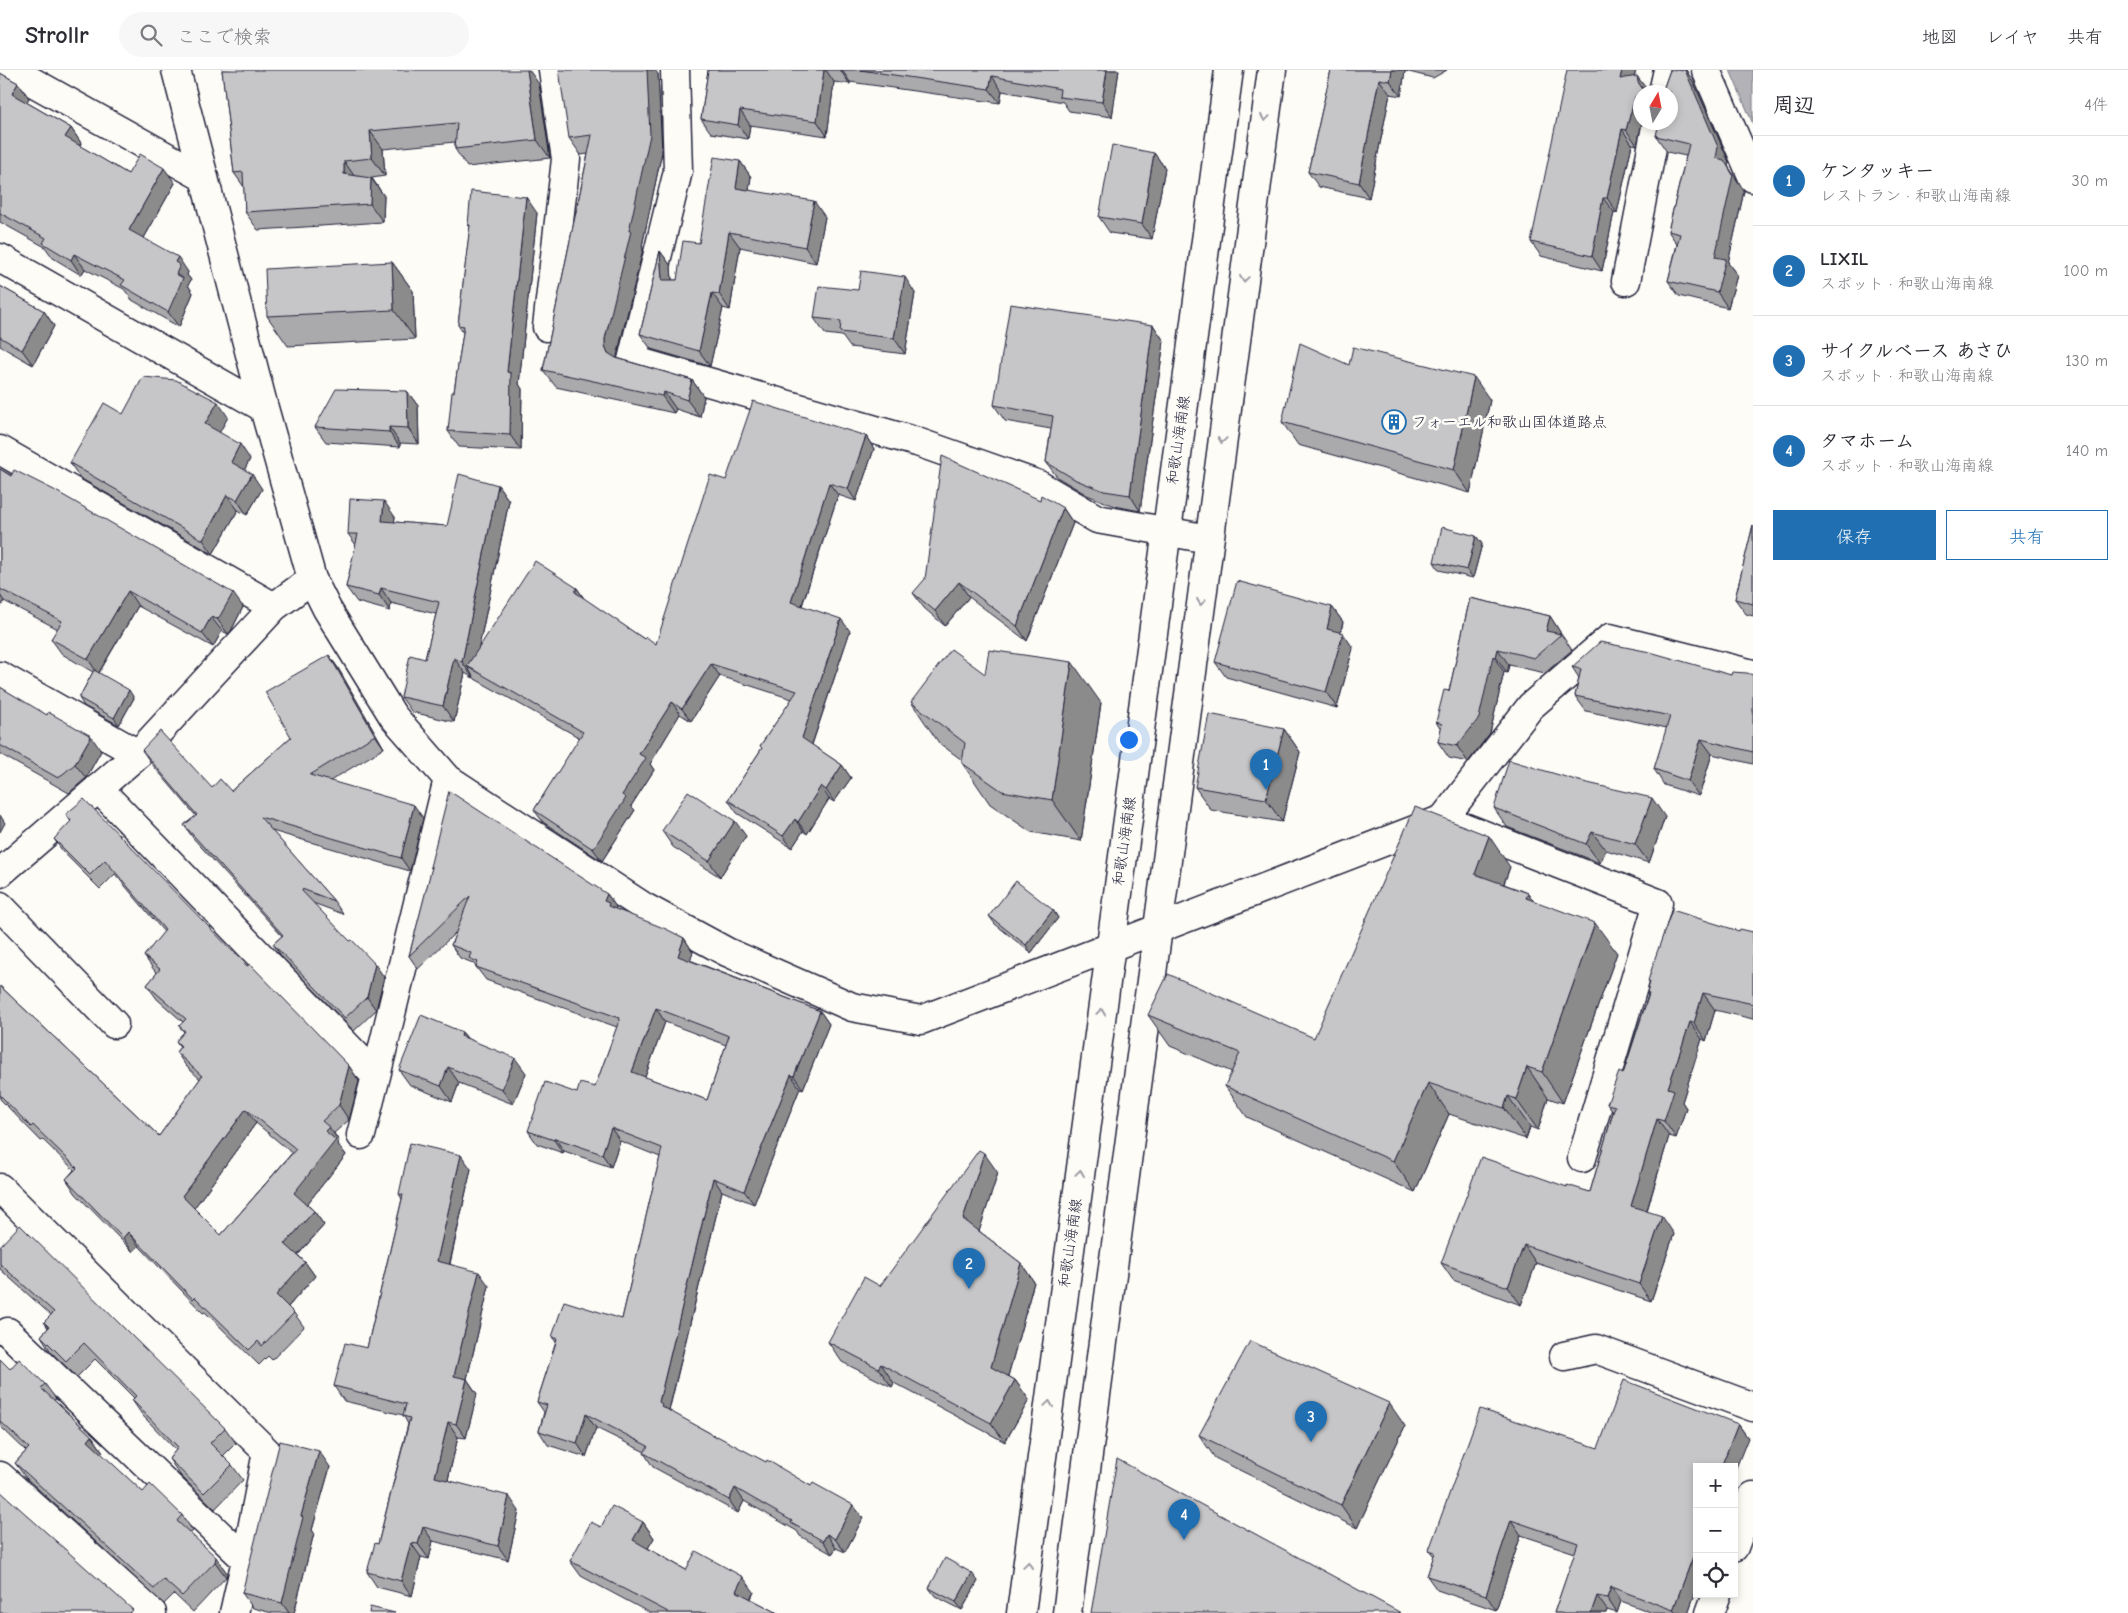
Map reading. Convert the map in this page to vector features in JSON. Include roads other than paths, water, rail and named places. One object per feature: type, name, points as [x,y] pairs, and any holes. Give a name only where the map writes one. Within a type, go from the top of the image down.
[{"type":"street","points":[[11,70],[203,177]]},
{"type":"street","points":[[176,70],[264,408],[312,579],[327,609],[393,716],[448,779],[644,907],[727,952],[852,1007],[921,1020],[1443,819],[1531,706],[1610,638],[1753,674]]},
{"type":"street","points":[[547,328],[566,159],[553,70]]},
{"type":"street","points":[[675,70],[678,171],[632,360],[917,442],[1039,484],[1097,519],[1209,538]]},
{"type":"street","name":"和歌山海南線","points":[[1021,1613],[1229,70]]},
{"type":"street","points":[[1067,1613],[1272,70]]},
{"type":"street","points":[[1665,85],[1668,70]]},
{"type":"street","points":[[1706,70],[1753,178]]},
{"type":"street","points":[[1626,282],[1655,130]]},
{"type":"street","points":[[0,258],[264,408]]},
{"type":"street","points":[[0,450],[274,607]]},
{"type":"street","points":[[0,873],[138,754],[274,607],[312,579]]},
{"type":"street","points":[[0,676],[138,754]]},
{"type":"street","points":[[361,1135],[448,779]]},
{"type":"street","points":[[98,788],[376,1076]]},
{"type":"street","points":[[1443,819],[1658,904],[1582,1158]]},
{"type":"street","points":[[0,906],[114,1024]]},
{"type":"street","points":[[0,1188],[267,1452],[234,1613]]},
{"type":"street","points":[[8,1332],[246,1560]]},
{"type":"street","points":[[1564,1356],[1596,1349],[1753,1407]]},
{"type":"street","points":[[0,1476],[152,1613]]},
{"type":"street","points":[[1738,1536],[1753,1496]]},
{"type":"street","points":[[1710,1613],[1716,1598]]},
{"type":"place","name":"フォーエル和歌山国体道路点","points":[[1394,422]]},
{"type":"place","name":"ケンタッキー","points":[[1266,790]]},
{"type":"place","name":"LIXIL","points":[[969,1289]]},
{"type":"place","name":"サイクルベース あさひ","points":[[1311,1442]]},
{"type":"place","name":"タマホーム","points":[[1184,1540]]}]
